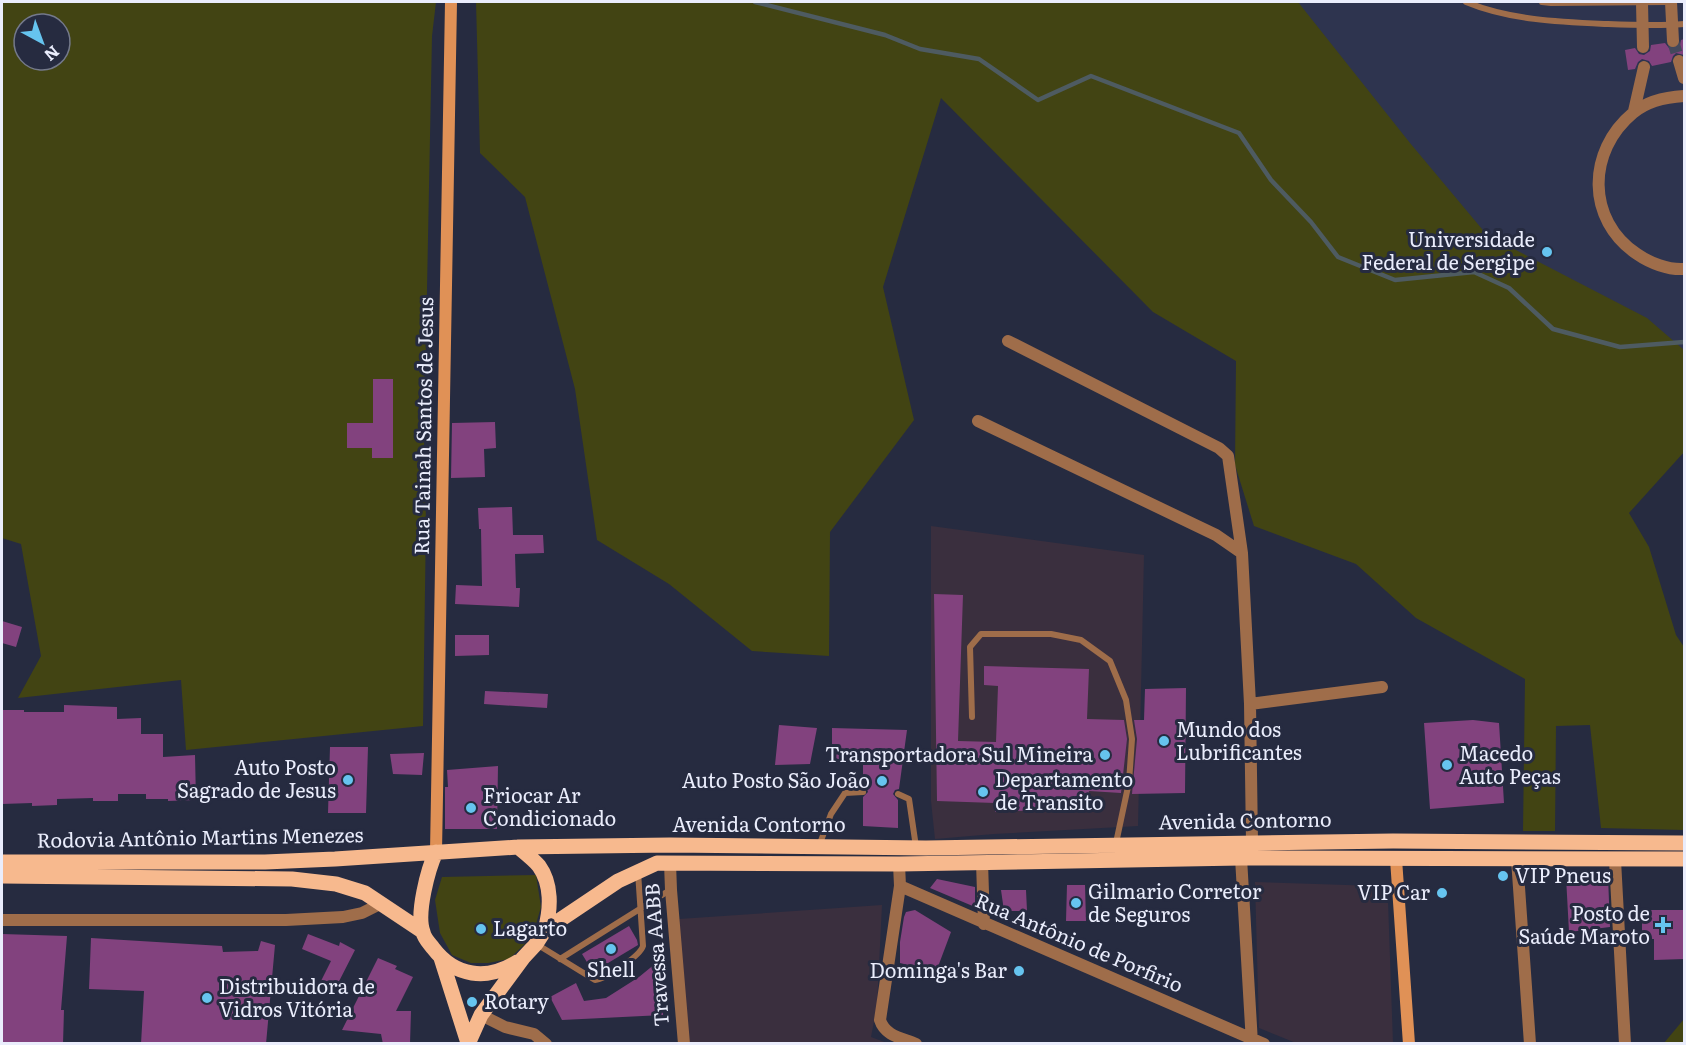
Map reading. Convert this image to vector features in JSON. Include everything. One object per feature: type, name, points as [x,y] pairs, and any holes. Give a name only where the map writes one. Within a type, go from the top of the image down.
[{"type":"main road","name":"Avenida Contorno","points":[[518,847],[916,848],[1115,843],[1393,841],[1684,843]]},
{"type":"main road","points":[[518,847],[537,864],[544,874],[550,899],[549,916],[545,930],[481,1015],[468,1043],[441,958],[422,931],[422,902],[426,880],[436,852],[518,847]]},
{"type":"main road","name":"Rodovia Antônio Martins Menezes","points":[[2,862],[265,862],[436,852]]},
{"type":"main road","name":"Avenida Contorno","points":[[664,863],[899,864],[1241,858],[1684,859]]},
{"type":"main road","points":[[545,930],[602,891],[638,872],[664,863]]},
{"type":"main road","name":"Rodovia Antônio Martins Menezes","points":[[2,876],[292,879],[336,884],[365,893],[422,931]]},
{"type":"main road","points":[[441,958],[469,973],[484,975],[496,973],[523,958]]},
{"type":"street","name":"Rua Tainah Santos de Jesus","points":[[436,852],[451,2]]},
{"type":"street","points":[[1671,2],[1674,41]]},
{"type":"street","points":[[1642,3],[1643,47]]},
{"type":"street","points":[[1678,61],[1684,78]]},
{"type":"street","points":[[1634,111],[1644,67]]},
{"type":"street","points":[[1684,96],[1663,98],[1634,111],[1613,133],[1600,161],[1598,191],[1606,221],[1624,245],[1649,262],[1684,270]]},
{"type":"street","points":[[1008,341],[1225,452],[1230,466],[1242,553],[1250,704],[1252,842]]},
{"type":"street","points":[[978,421],[1216,535],[1242,553]]},
{"type":"street","points":[[1250,704],[1382,687]]},
{"type":"street","points":[[1241,858],[1252,1041]]},
{"type":"street","points":[[1395,859],[1409,1044]]},
{"type":"street","points":[[1517,859],[1530,1044]]},
{"type":"street","points":[[1615,860],[1625,1044]]},
{"type":"street","points":[[982,862],[984,924]]},
{"type":"street","name":"Travessa AABB","points":[[664,863],[671,890],[684,1044]]},
{"type":"street","points":[[899,864],[900,886],[880,1020],[882,1027],[888,1033],[916,1044]]},
{"type":"street","name":"Rua Antônio de Porfirio","points":[[900,886],[1252,1041],[1264,1044]]},
{"type":"street","points":[[2,920],[286,920],[353,915],[372,910],[382,903]]},
{"type":"street","points":[[481,1015],[505,1027],[534,1034],[546,1044]]},
{"type":"lane","points":[[1466,2],[1522,17],[1575,23],[1643,26],[1684,24]]},
{"type":"lane","points":[[1542,2],[1666,2]]},
{"type":"lane","points":[[972,717],[970,647],[981,634],[1051,634],[1081,640],[1110,661],[1126,700],[1132,739],[1130,782],[1115,843]]},
{"type":"lane","points":[[819,847],[837,802],[845,793],[863,792]]},
{"type":"lane","points":[[898,794],[909,799],[916,848]]},
{"type":"lane","points":[[536,944],[591,979],[600,980],[605,977],[642,950],[642,908],[638,872]]},
{"type":"lane","points":[[560,959],[671,890]]},
{"type":"shaded area","points":[[2,2],[436,2],[432,36],[424,441],[426,522],[423,726],[186,750],[181,680],[18,698],[41,656],[21,544],[2,538]]},
{"type":"shaded area","points":[[476,2],[1298,2],[1410,143],[1487,235],[1647,318],[1684,350],[1684,452],[1629,513],[1649,547],[1676,635],[1684,647],[1684,830],[1601,828],[1590,725],[1556,726],[1555,831],[1523,831],[1525,679],[1416,618],[1356,564],[1254,526],[1235,465],[1236,361],[1153,312],[941,98],[883,287],[914,420],[830,532],[829,656],[752,651],[669,584],[597,540],[575,389],[525,197],[480,153]]},
{"type":"shaded area","name":"Universidade Federal de Sergipe","points":[[1223,2],[1684,2],[1684,453],[1620,492]]},
{"type":"shaded area","points":[[931,526],[1144,555],[1138,826],[935,839],[931,801]]},
{"type":"shaded area","points":[[536,875],[541,907],[527,942],[509,959],[488,963],[471,963],[452,955],[440,933],[435,900],[442,877]]},
{"type":"shaded area","points":[[1255,882],[1377,886],[1388,901],[1393,1043],[1296,1043],[1259,1028]]},
{"type":"shaded area","points":[[882,905],[877,1006],[871,1037],[887,1043],[685,1043],[679,919]]},
{"type":"shaded area","points":[[1684,1019],[1684,1043],[1664,1043]]},
{"type":"building","points":[[1684,39],[1684,55],[1676,53],[1671,62],[1652,66],[1649,61],[1642,59],[1635,69],[1628,70],[1625,50],[1635,48],[1639,54],[1644,55],[1650,51],[1651,45],[1665,43],[1669,48],[1674,49]]},
{"type":"building","points":[[373,379],[393,379],[393,458],[372,458],[372,448],[347,448],[347,423],[373,423]]},
{"type":"building","points":[[495,422],[496,448],[484,449],[485,477],[451,478],[452,423]]},
{"type":"building","points":[[512,507],[513,535],[543,535],[544,553],[515,554],[516,588],[520,588],[519,607],[455,604],[456,585],[482,586],[481,529],[479,529],[478,508]]},
{"type":"building","points":[[934,594],[963,595],[958,741],[996,742],[998,686],[984,685],[984,666],[1089,669],[1087,719],[1124,720],[1127,739],[1121,793],[1089,791],[1086,808],[995,812],[995,803],[937,801]]},
{"type":"building","points":[[2,621],[22,627],[16,647],[2,643]]},
{"type":"building","points":[[455,635],[489,635],[489,655],[455,656]]},
{"type":"building","name":"Mundo dos Lubrificantes","points":[[1186,688],[1185,793],[1132,794],[1137,739],[1134,720],[1144,720],[1145,689]]},
{"type":"building","points":[[485,691],[548,694],[547,708],[484,704]]},
{"type":"building","points":[[64,705],[117,707],[117,719],[141,718],[141,734],[163,734],[163,757],[195,755],[196,800],[168,801],[168,799],[146,799],[146,794],[118,794],[118,801],[93,801],[93,798],[57,799],[57,805],[2,804],[2,710],[64,712]]},
{"type":"building","points":[[1473,720],[1499,723],[1504,803],[1430,809],[1424,723]]},
{"type":"building","points":[[779,725],[817,728],[810,764],[775,765]]},
{"type":"building","name":"Auto Posto São João","points":[[832,728],[907,730],[899,789],[893,794],[898,800],[898,828],[863,826],[863,797],[868,792],[863,787],[863,759],[832,761]]},
{"type":"building","name":"Auto Posto Sagrado de Jesus","points":[[330,747],[368,747],[366,813],[328,813]]},
{"type":"building","points":[[424,753],[422,775],[393,774],[390,754]]},
{"type":"building","name":"Friocar Ar Condicionado","points":[[498,766],[497,829],[445,829],[447,770]]},
{"type":"building","points":[[1608,876],[1610,927],[1569,932],[1566,877]]},
{"type":"building","points":[[937,879],[975,887],[975,907],[930,888]]},
{"type":"building","name":"Gilmario Corretor de Seguros","points":[[1067,885],[1085,885],[1086,921],[1066,921]]},
{"type":"building","points":[[1001,890],[1026,890],[1027,911],[1004,911]]},
{"type":"building","points":[[915,910],[951,932],[936,972],[900,963],[900,942],[904,917],[906,912]]},
{"type":"building","name":"Posto de Saúde Maroto","points":[[1642,910],[1684,910],[1684,959],[1654,960],[1654,939],[1642,939]]},
{"type":"building","name":"Shell","points":[[629,926],[638,945],[593,972],[582,954]]},
{"type":"building","points":[[2,934],[67,936],[61,1010],[64,1010],[63,1044],[2,1042]]},
{"type":"building","points":[[308,934],[339,946],[340,942],[355,950],[331,997],[317,989],[331,961],[302,949]]},
{"type":"building","name":"Distribuidora de Vidros Vitória","points":[[91,938],[222,946],[223,952],[258,951],[261,941],[275,945],[266,1044],[141,1044],[144,991],[89,989]]},
{"type":"building","points":[[378,958],[397,966],[395,969],[413,977],[396,1011],[411,1011],[410,1044],[383,1044],[381,1034],[342,1030]]},
{"type":"building","points":[[661,959],[663,1015],[562,1020],[550,997],[576,983],[584,1001],[606,998],[639,977]]},
{"type":"waterway","points":[[755,2],[885,35],[920,49],[979,59],[1038,100],[1091,76],[1239,133],[1271,180],[1311,222],[1338,257],[1395,280],[1474,272],[1509,288],[1553,329],[1620,347],[1684,342]]},
{"type":"tunnel","points":[[1673,41],[1679,61]]},
{"type":"place","name":"Universidade Federal de Sergipe","points":[[1547,252]]},
{"type":"place","name":"Mundo dos Lubrificantes","points":[[1164,741]]},
{"type":"place","name":"Transportadora Sul Mineira","points":[[1105,755]]},
{"type":"place","name":"Macedo Auto Peças","points":[[1447,765]]},
{"type":"place","name":"Auto Posto Sagrado de Jesus","points":[[348,780]]},
{"type":"place","name":"Auto Posto São João","points":[[882,781]]},
{"type":"place","name":"Departamento de Transito","points":[[983,792]]},
{"type":"place","name":"Friocar Ar Condicionado","points":[[471,808]]},
{"type":"place","name":"VIP Pneus","points":[[1503,876]]},
{"type":"place","name":"VIP Car","points":[[1442,893]]},
{"type":"place","name":"Gilmario Corretor de Seguros","points":[[1076,903]]},
{"type":"place","name":"Posto de Saúde Maroto","points":[[1663,925]]},
{"type":"place","name":"Lagarto","points":[[481,929]]},
{"type":"place","name":"Shell","points":[[611,949]]},
{"type":"place","name":"Dominga's Bar","points":[[1019,971]]},
{"type":"place","name":"Distribuidora de Vidros Vitória","points":[[207,998]]},
{"type":"place","name":"Rotary","points":[[472,1002]]}]
